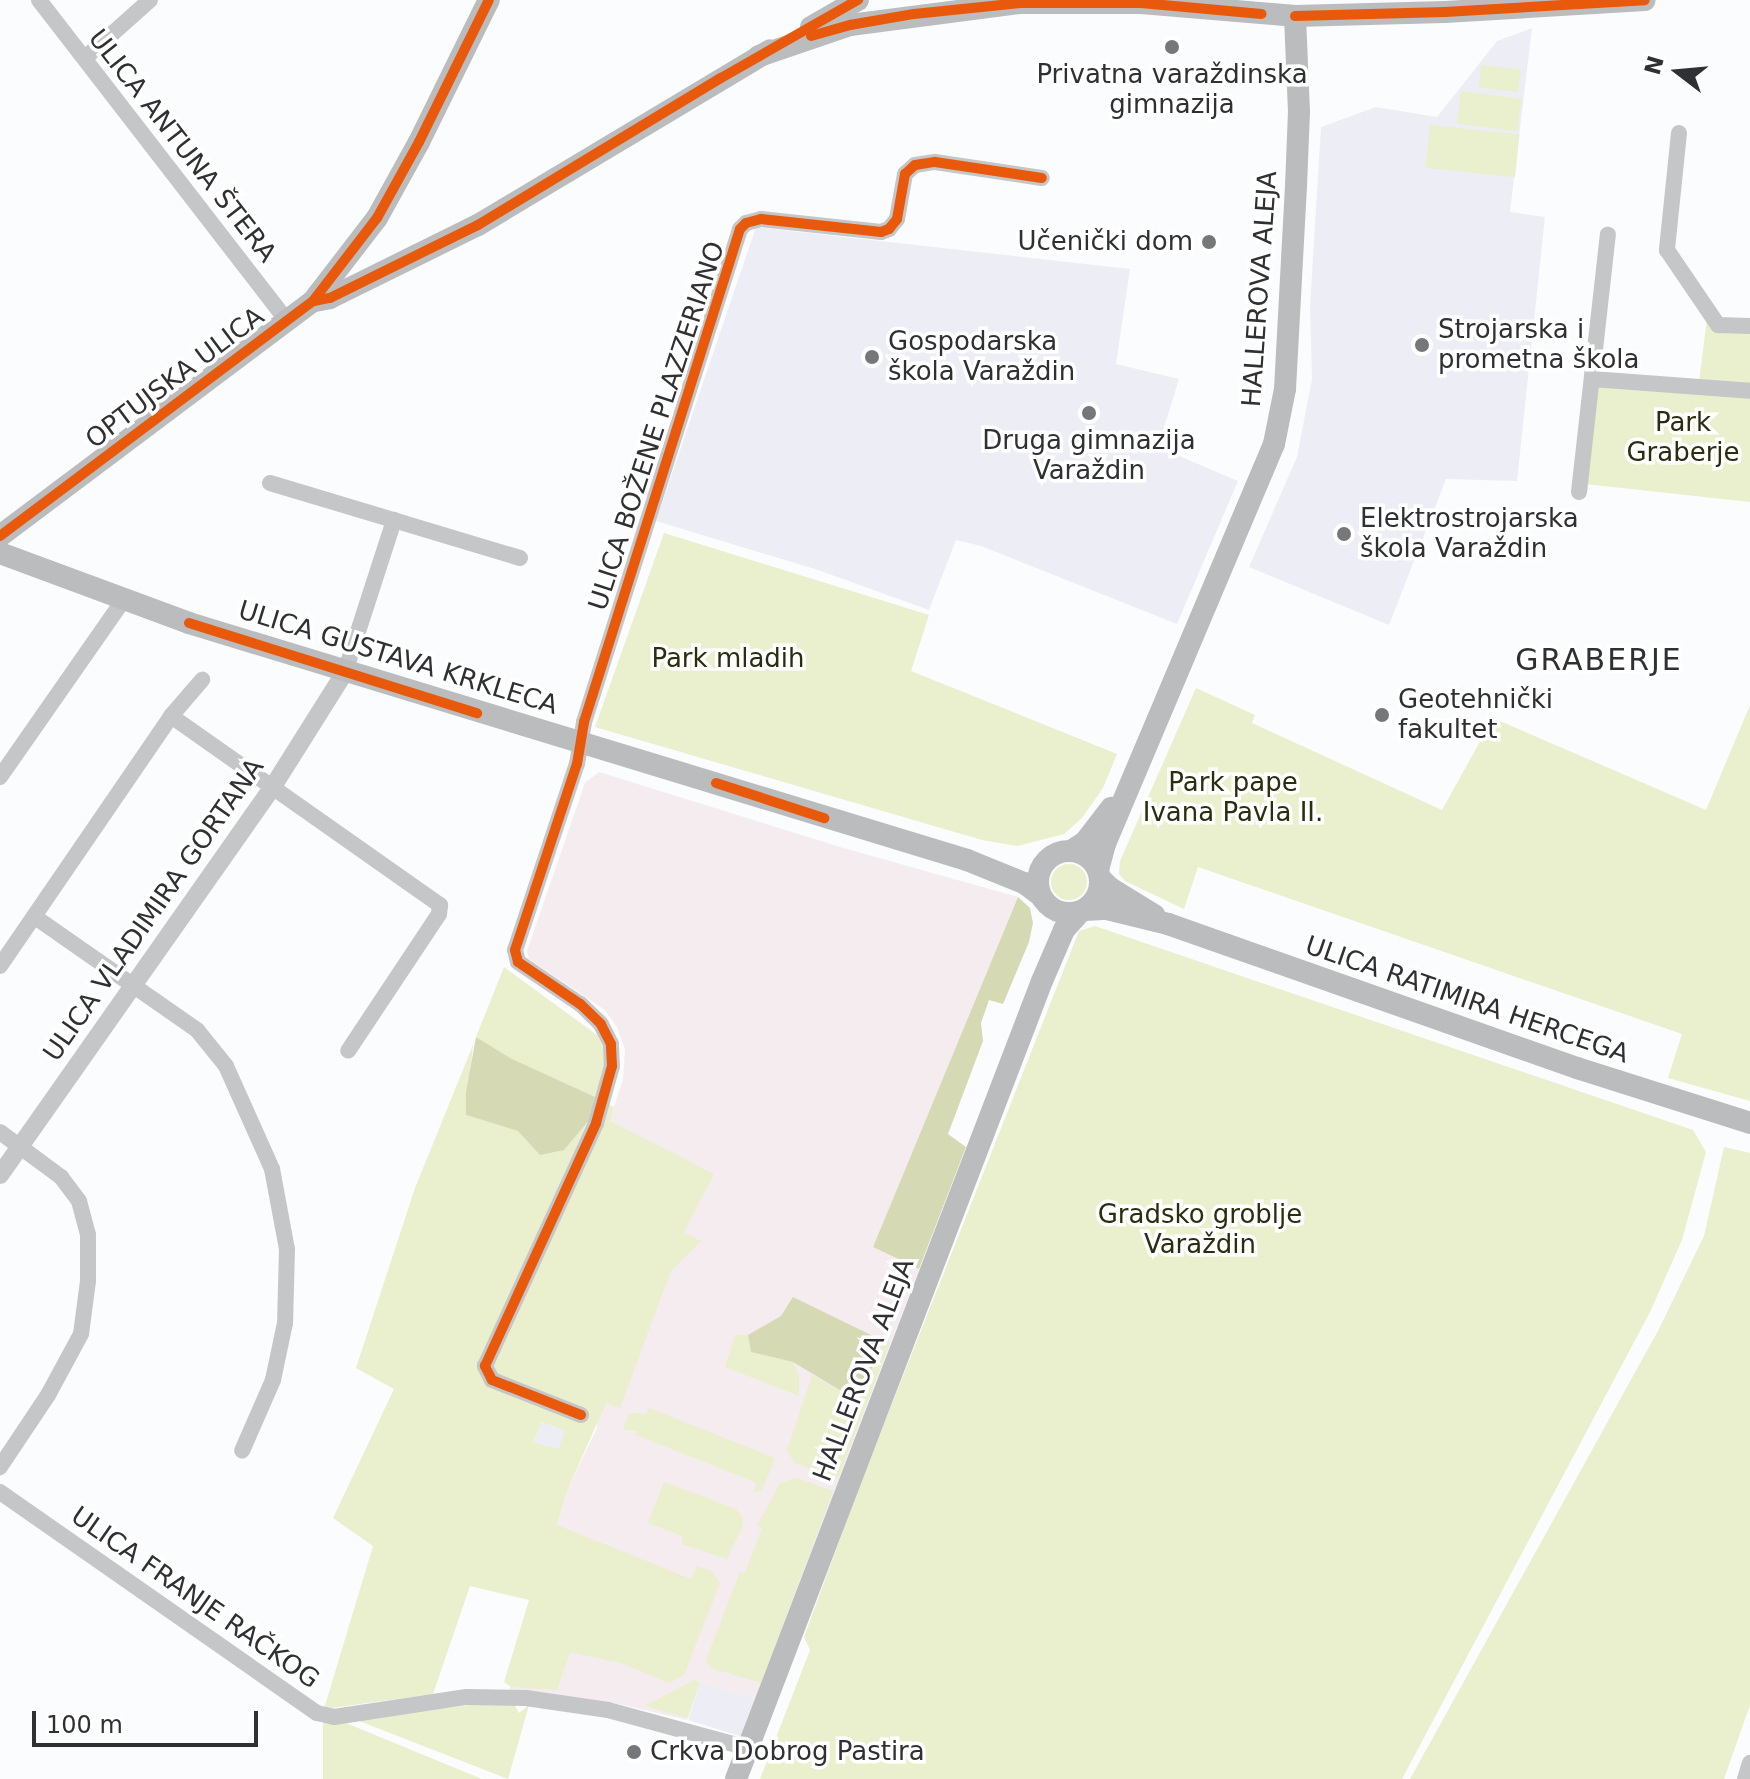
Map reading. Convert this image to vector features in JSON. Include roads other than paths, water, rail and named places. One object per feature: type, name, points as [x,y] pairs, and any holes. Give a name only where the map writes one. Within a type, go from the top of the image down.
[{"type":"main road","name":"OPTUJSKA ULICA","points":[[0,536],[313,301],[363,240],[419,142],[489,0]]},
{"type":"main road","points":[[313,301],[330,298],[478,225],[858,0]]},
{"type":"main road","points":[[1217,0],[1261,14]]},
{"type":"main road","points":[[759,56],[850,25],[975,3],[1146,1],[1295,16],[1445,12],[1645,0]]},
{"type":"main road","name":"HALLEROVA ALEJA","points":[[1099,874],[1105,844],[1132,777],[1274,444],[1285,389],[1297,171],[1299,112],[1295,16]]},
{"type":"main road","points":[[363,240],[389,255],[413,257]]},
{"type":"main road","name":"ULICA GUSTAVA KRKLECA","points":[[0,553],[123,601],[345,672],[967,860],[1024,883],[1043,899]]},
{"type":"main road","name":"HALLEROVA ALEJA","points":[[1071,851],[1090,836],[1132,777]]},
{"type":"main road","points":[[1071,851],[1087,856],[1099,874],[1097,896],[1082,911],[1062,913],[1043,899],[1038,876],[1048,859],[1071,851]]},
{"type":"main road","name":"ULICA GUSTAVA KRKLECA","points":[[967,860],[1029,863],[1048,859]]},
{"type":"main road","name":"ULICA RATIMIRA HERCEGA","points":[[1099,874],[1110,888],[1168,924]]},
{"type":"main road","name":"HALLEROVA ALEJA","points":[[1042,981],[1049,929],[1043,899]]},
{"type":"main road","name":"ULICA RATIMIRA HERCEGA","points":[[1082,911],[1107,909],[1168,924],[1577,1068],[1750,1123]]},
{"type":"main road","name":"HALLEROVA ALEJA","points":[[736,1779],[1042,981],[1064,930],[1082,911]]},
{"type":"street","name":"ULICA ANTUNA ŠTERA","points":[[39,0],[287,321]]},
{"type":"street","points":[[85,58],[150,0]]},
{"type":"street","points":[[1679,133],[1667,250],[1718,325],[1750,326]]},
{"type":"street","name":"ULICA BOŽENE PLAZZERIANO","points":[[581,1415],[492,1380],[485,1366],[596,1123],[612,1066],[611,1044],[601,1024],[580,1004],[518,962],[515,950],[581,744],[584,722],[741,236],[740,229],[746,223],[761,219],[881,232],[889,229],[897,219],[905,174],[915,165],[935,162],[1042,178]]},
{"type":"street","points":[[1579,492],[1608,235]]},
{"type":"street","points":[[1592,379],[1750,391]]},
{"type":"street","points":[[270,483],[520,558]]},
{"type":"street","points":[[345,672],[394,520]]},
{"type":"street","points":[[0,777],[123,601]]},
{"type":"street","name":"ULICA VLADIMIRA GORTANA","points":[[0,1175],[272,788],[345,672]]},
{"type":"street","points":[[0,966],[171,716],[202,680]]},
{"type":"street","points":[[171,716],[440,905],[439,914],[348,1051]]},
{"type":"street","points":[[35,917],[197,1030],[226,1066],[272,1169],[287,1249],[285,1323],[273,1380],[242,1451]]},
{"type":"street","points":[[0,1132],[61,1177],[79,1201],[88,1235],[88,1281],[81,1334],[48,1395],[0,1467]]},
{"type":"street","name":"ULICA FRANJE RAČKOG","points":[[0,1492],[317,1713],[334,1717],[467,1697],[526,1698],[608,1710],[748,1748]]},
{"type":"street","points":[[1745,1779],[1750,1763]]},
{"type":"place","name":"Privatna varaždinska gimnazija","points":[[1172,47]]},
{"type":"place","name":"Učenički dom","points":[[1209,242]]},
{"type":"place","name":"Strojarska i prometna škola","points":[[1422,345]]},
{"type":"place","name":"Gospodarska škola Varaždin","points":[[872,357]]},
{"type":"place","name":"Druga gimnazija Varaždin","points":[[1089,413]]},
{"type":"place","name":"Elektrostrojarska škola Varaždin","points":[[1344,534]]},
{"type":"place","name":"Geotehnički fakultet","points":[[1382,715]]},
{"type":"place","name":"Crkva Dobrog Pastira","points":[[634,1752]]},
{"type":"district","name":"GRABERJE","points":[[1599,660]]},
{"type":"park label","name":"Park Graberje","points":[[1683,438]]},
{"type":"park label","name":"Park mladih","points":[[728,659]]},
{"type":"park label","name":"Park pape Ivana Pavla II.","points":[[1233,798]]},
{"type":"park label","name":"Gradsko groblje Varaždin","points":[[1200,1230]]}]
